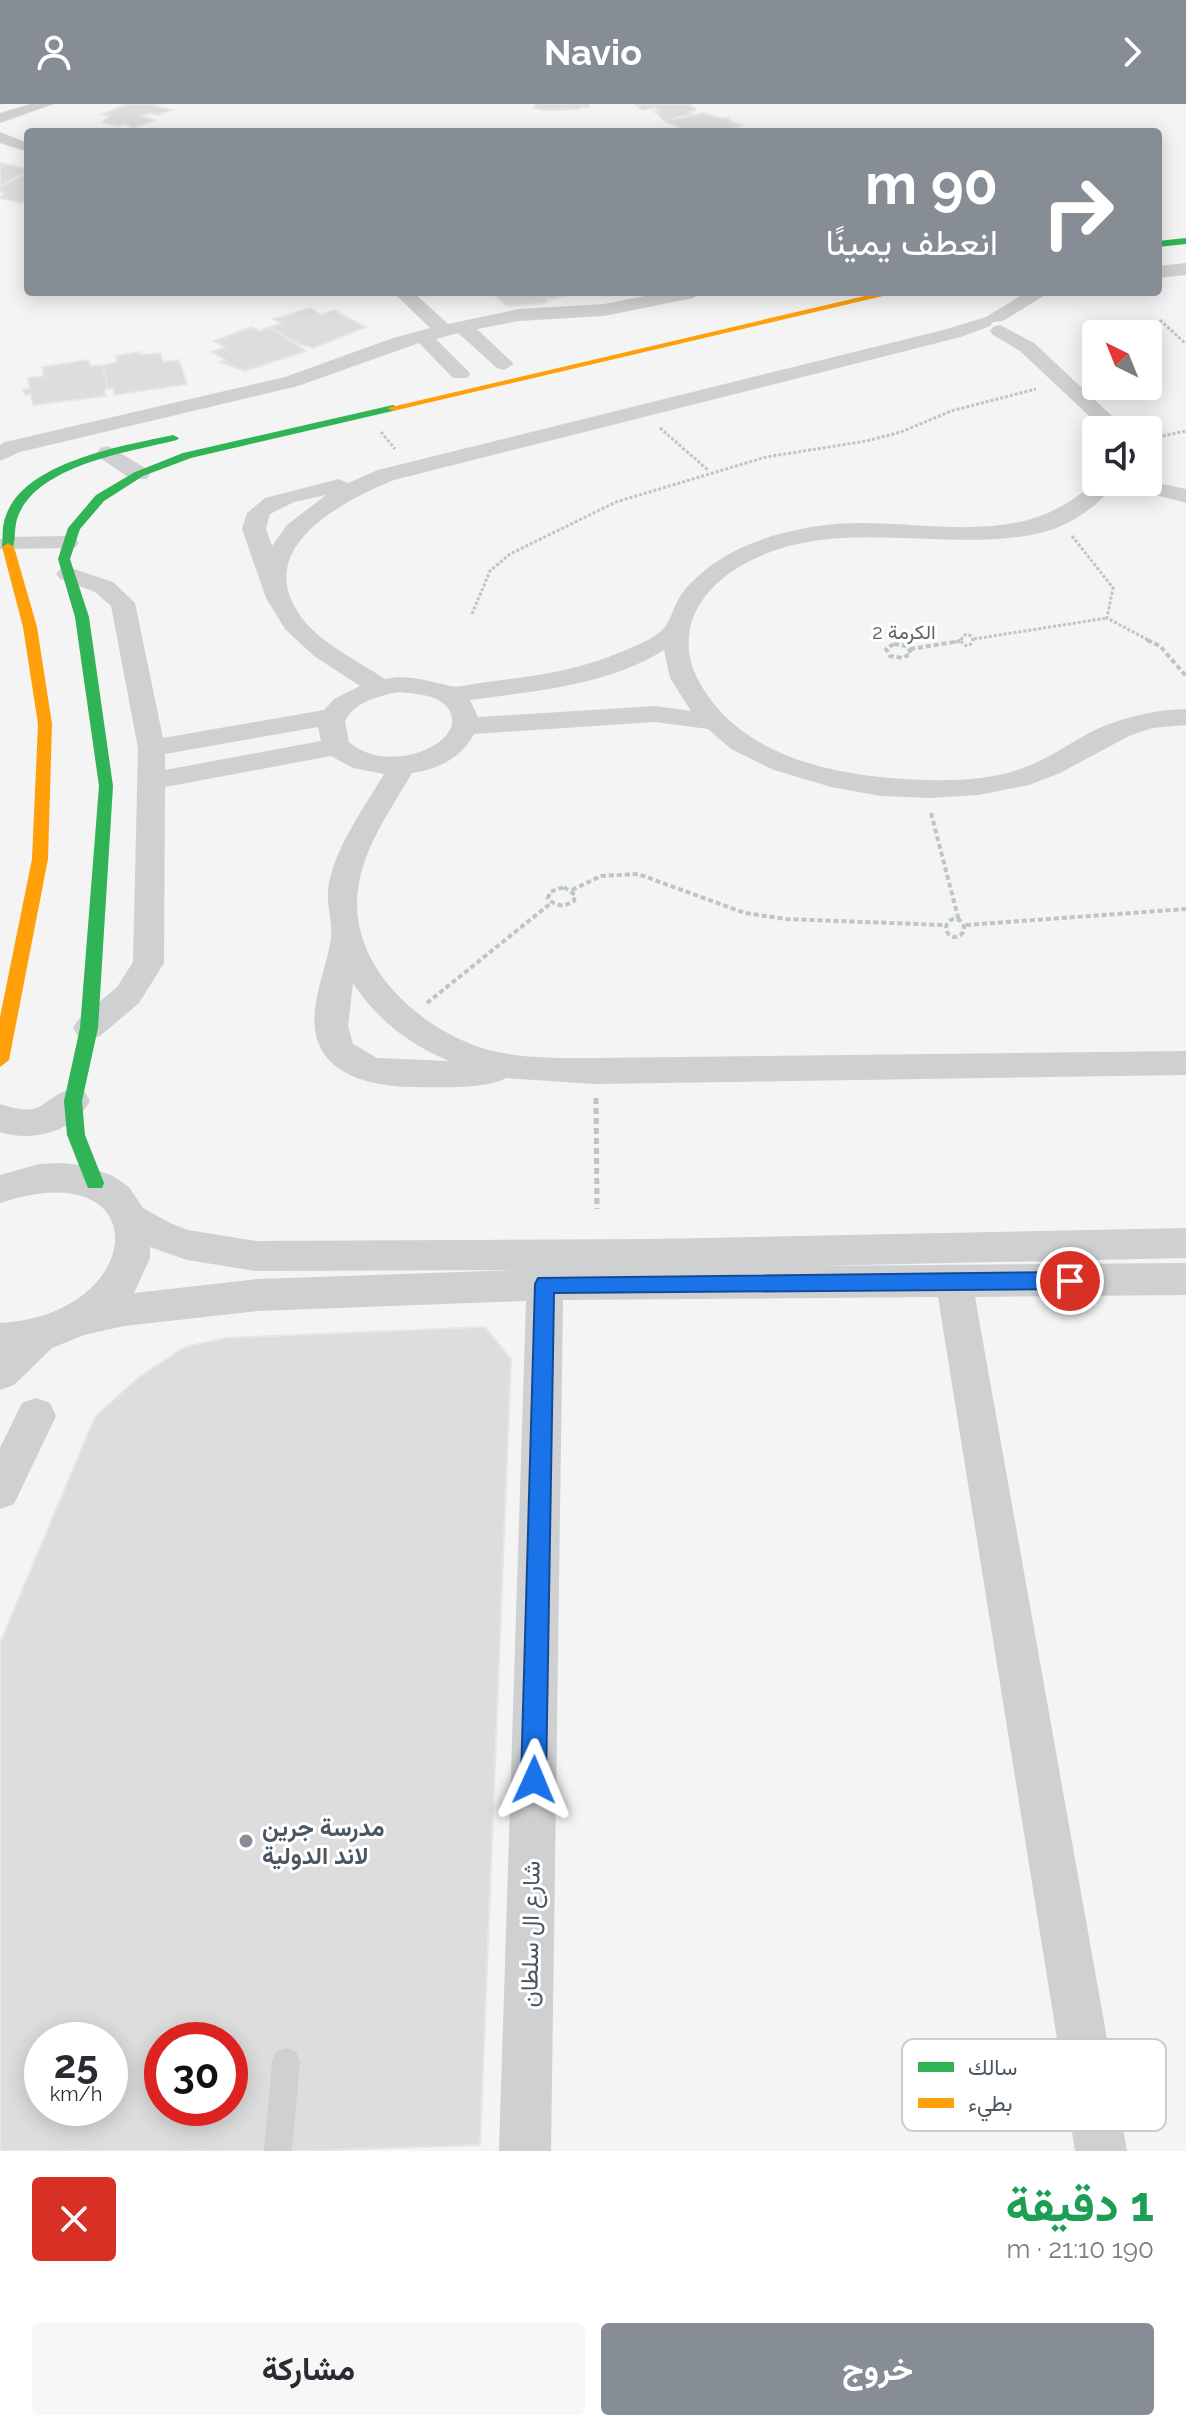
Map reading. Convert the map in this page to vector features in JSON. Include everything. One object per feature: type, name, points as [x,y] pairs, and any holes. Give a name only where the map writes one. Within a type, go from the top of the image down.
[{"type":"street","points":[[0,107],[10,104]]},
{"type":"street","points":[[0,118],[46,104]]},
{"type":"street","points":[[2,141],[24,148]]},
{"type":"street","points":[[1162,244],[1186,241]]},
{"type":"street","points":[[1162,261],[1186,258]]},
{"type":"street","points":[[1162,272],[1186,269]]},
{"type":"street","points":[[406,296],[442,330],[504,364]]},
{"type":"street","points":[[0,454],[13,447],[291,382],[442,330],[519,315],[604,310],[673,296]]},
{"type":"street","points":[[429,380],[805,296]]},
{"type":"street","points":[[95,1183],[76,1135],[73,1101],[89,1028],[106,786],[82,617],[64,559],[74,528],[93,505],[139,474],[213,449],[878,296]]},
{"type":"street","points":[[379,687],[294,624],[254,529],[253,520],[258,512],[284,499],[954,333],[1000,325],[1026,309],[1034,297]]},
{"type":"street","points":[[1000,325],[1101,416]]},
{"type":"street","points":[[442,330],[460,374]]},
{"type":"street","points":[[0,1060],[40,859],[45,724],[30,627],[3,530],[8,507],[22,489],[79,460],[197,432]]},
{"type":"street","points":[[108,453],[139,474]]},
{"type":"street","points":[[1162,472],[1186,495]]},
{"type":"street","points":[[277,588],[276,568],[282,548],[300,523],[329,500],[386,475]]},
{"type":"street","points":[[1162,490],[1186,495]]},
{"type":"street","points":[[1094,496],[1058,520],[996,533],[856,528],[803,535],[755,549],[716,571],[688,599],[675,632],[677,662],[690,693],[716,722],[755,750],[806,772],[864,786],[925,791],[975,788],[1020,779],[1060,764],[1100,739],[1133,725],[1186,717]]},
{"type":"street","points":[[284,499],[300,523]]},
{"type":"street","points":[[254,529],[300,523]]},
{"type":"street","points":[[7,544],[67,543]]},
{"type":"street","points":[[68,574],[104,587],[123,603],[152,748],[148,963],[137,984],[89,1028]]},
{"type":"street","points":[[450,695],[466,715],[462,738],[452,748],[421,764],[375,766],[353,758],[337,746],[331,726],[334,716],[352,698],[379,687],[417,685],[450,695],[599,670],[629,661],[675,632]]},
{"type":"street","points":[[466,726],[655,714],[716,722]]},
{"type":"street","points":[[152,748],[334,716]]},
{"type":"street","points":[[152,781],[337,746]]},
{"type":"street","points":[[402,767],[348,866],[342,899],[346,932],[359,971],[404,1021],[475,1058],[536,1071]]},
{"type":"street","points":[[6,923],[29,917]]},
{"type":"street","points":[[346,932],[331,1032],[336,1048],[349,1062],[368,1070],[391,1073],[1186,1063]]},
{"type":"street","points":[[331,1032],[404,1021]]},
{"type":"street","points":[[391,1073],[404,1021]]},
{"type":"street","points":[[0,1117],[13,1124],[40,1123],[53,1118],[73,1101]]},
{"type":"street","points":[[0,1189],[35,1177],[56,1175],[95,1183],[116,1198],[130,1218],[157,1234],[187,1245],[256,1256],[954,1282],[1186,1279]]},
{"type":"street","points":[[80,1320],[115,1289],[126,1271],[132,1253],[130,1218]]},
{"type":"street","points":[[0,1340],[38,1337],[80,1320],[125,1308],[205,1298],[545,1284],[655,1270],[1186,1243]]},
{"type":"street","points":[[954,1282],[1082,2039]]},
{"type":"street","name":"شارع ال سلطان","points":[[525,2151],[545,1284]]},
{"type":"street","points":[[0,1373],[38,1337]]},
{"type":"street","points":[[0,1490],[36,1416]]},
{"type":"street","points":[[1098,2131],[1101,2151]]},
{"type":"lane","points":[[278,2151],[286,2062]]},
{"type":"path","points":[[1162,322],[1186,344]]},
{"type":"path","points":[[472,614],[490,571],[510,554],[604,507],[709,471],[766,457],[866,441],[901,432],[951,411],[1064,381]]},
{"type":"path","points":[[642,411],[709,471]]},
{"type":"path","points":[[1162,436],[1186,431]]},
{"type":"path","points":[[1058,520],[1113,588],[1107,618]]},
{"type":"path","points":[[910,649],[908,656],[896,658],[890,656],[886,649],[901,644],[910,649],[960,641],[966,636],[974,639],[1107,618],[1160,646],[1186,676]]},
{"type":"path","points":[[925,791],[959,921]]},
{"type":"path","points":[[551,903],[550,892],[556,888],[572,890],[601,876],[638,874],[745,913],[786,919],[944,925],[950,920],[966,925],[1186,909]]},
{"type":"path","points":[[404,1021],[551,903],[568,905],[575,895],[572,890]]},
{"type":"path","points":[[944,925],[947,933],[959,936],[964,934],[966,925]]},
{"type":"path","points":[[595,1071],[597,1209]]},
{"type":"building","points":[[128,104],[148,104],[171,110],[142,116],[154,120],[133,128],[125,124],[118,126],[102,122],[110,116],[103,114]]},
{"type":"building","points":[[535,104],[589,104],[589,107],[544,110],[534,108]]},
{"type":"building","points":[[689,104],[696,110],[689,112],[691,114],[665,121],[655,112],[659,112],[655,108],[642,110],[636,105]]},
{"type":"building","points":[[703,113],[731,118],[726,120],[741,125],[735,127],[738,128],[679,128],[665,121]]},
{"type":"building","points":[[0,163],[24,168],[24,172],[0,187]]},
{"type":"building","points":[[24,175],[24,202],[0,198],[4,193],[0,192],[0,187]]},
{"type":"building","points":[[496,296],[562,296],[546,297],[548,301],[540,304],[506,306]]},
{"type":"building","points":[[310,308],[322,315],[334,310],[366,327],[313,348],[301,345],[270,327],[281,323],[273,319]]},
{"type":"building","points":[[251,327],[259,331],[270,327],[306,351],[245,371],[220,362],[226,360],[212,352],[225,347],[214,341]]},
{"type":"building","points":[[140,352],[141,355],[160,353],[163,362],[179,360],[187,384],[115,395],[113,388],[108,389],[103,365],[118,362],[116,356]]},
{"type":"building","points":[[89,360],[90,366],[103,365],[108,389],[104,390],[106,396],[33,405],[31,394],[25,395],[23,389],[30,389],[28,378],[44,376],[42,367]]},
{"type":"building","name":"مدرسة جرين لاند الدولية","points":[[485,1327],[511,1359],[480,2145],[306,2151],[0,2151],[0,1643],[95,1417],[139,1377],[185,1347],[226,1338]]},
{"type":"traffic: fast","points":[[1162,244],[1186,241]]},
{"type":"traffic: fast","points":[[95,1183],[76,1135],[73,1101],[89,1028],[106,786],[82,617],[64,559],[74,528],[100,498],[139,474],[187,455],[393,408]]},
{"type":"traffic: fast","points":[[8,547],[11,520],[23,498],[42,481],[67,467],[95,457],[173,438]]},
{"type":"traffic: slow","points":[[393,408],[878,296]]},
{"type":"traffic: slow","points":[[0,1060],[40,859],[45,724],[30,627],[8,547]]},
{"type":"place","name":"مدرسة جرين لاند الدولية","points":[[246,1841]]},
{"type":"district","name":"الكرمة 2","points":[[904,632]]},
{"type":"route","points":[[534,1780],[545,1284],[1070,1281]]}]
